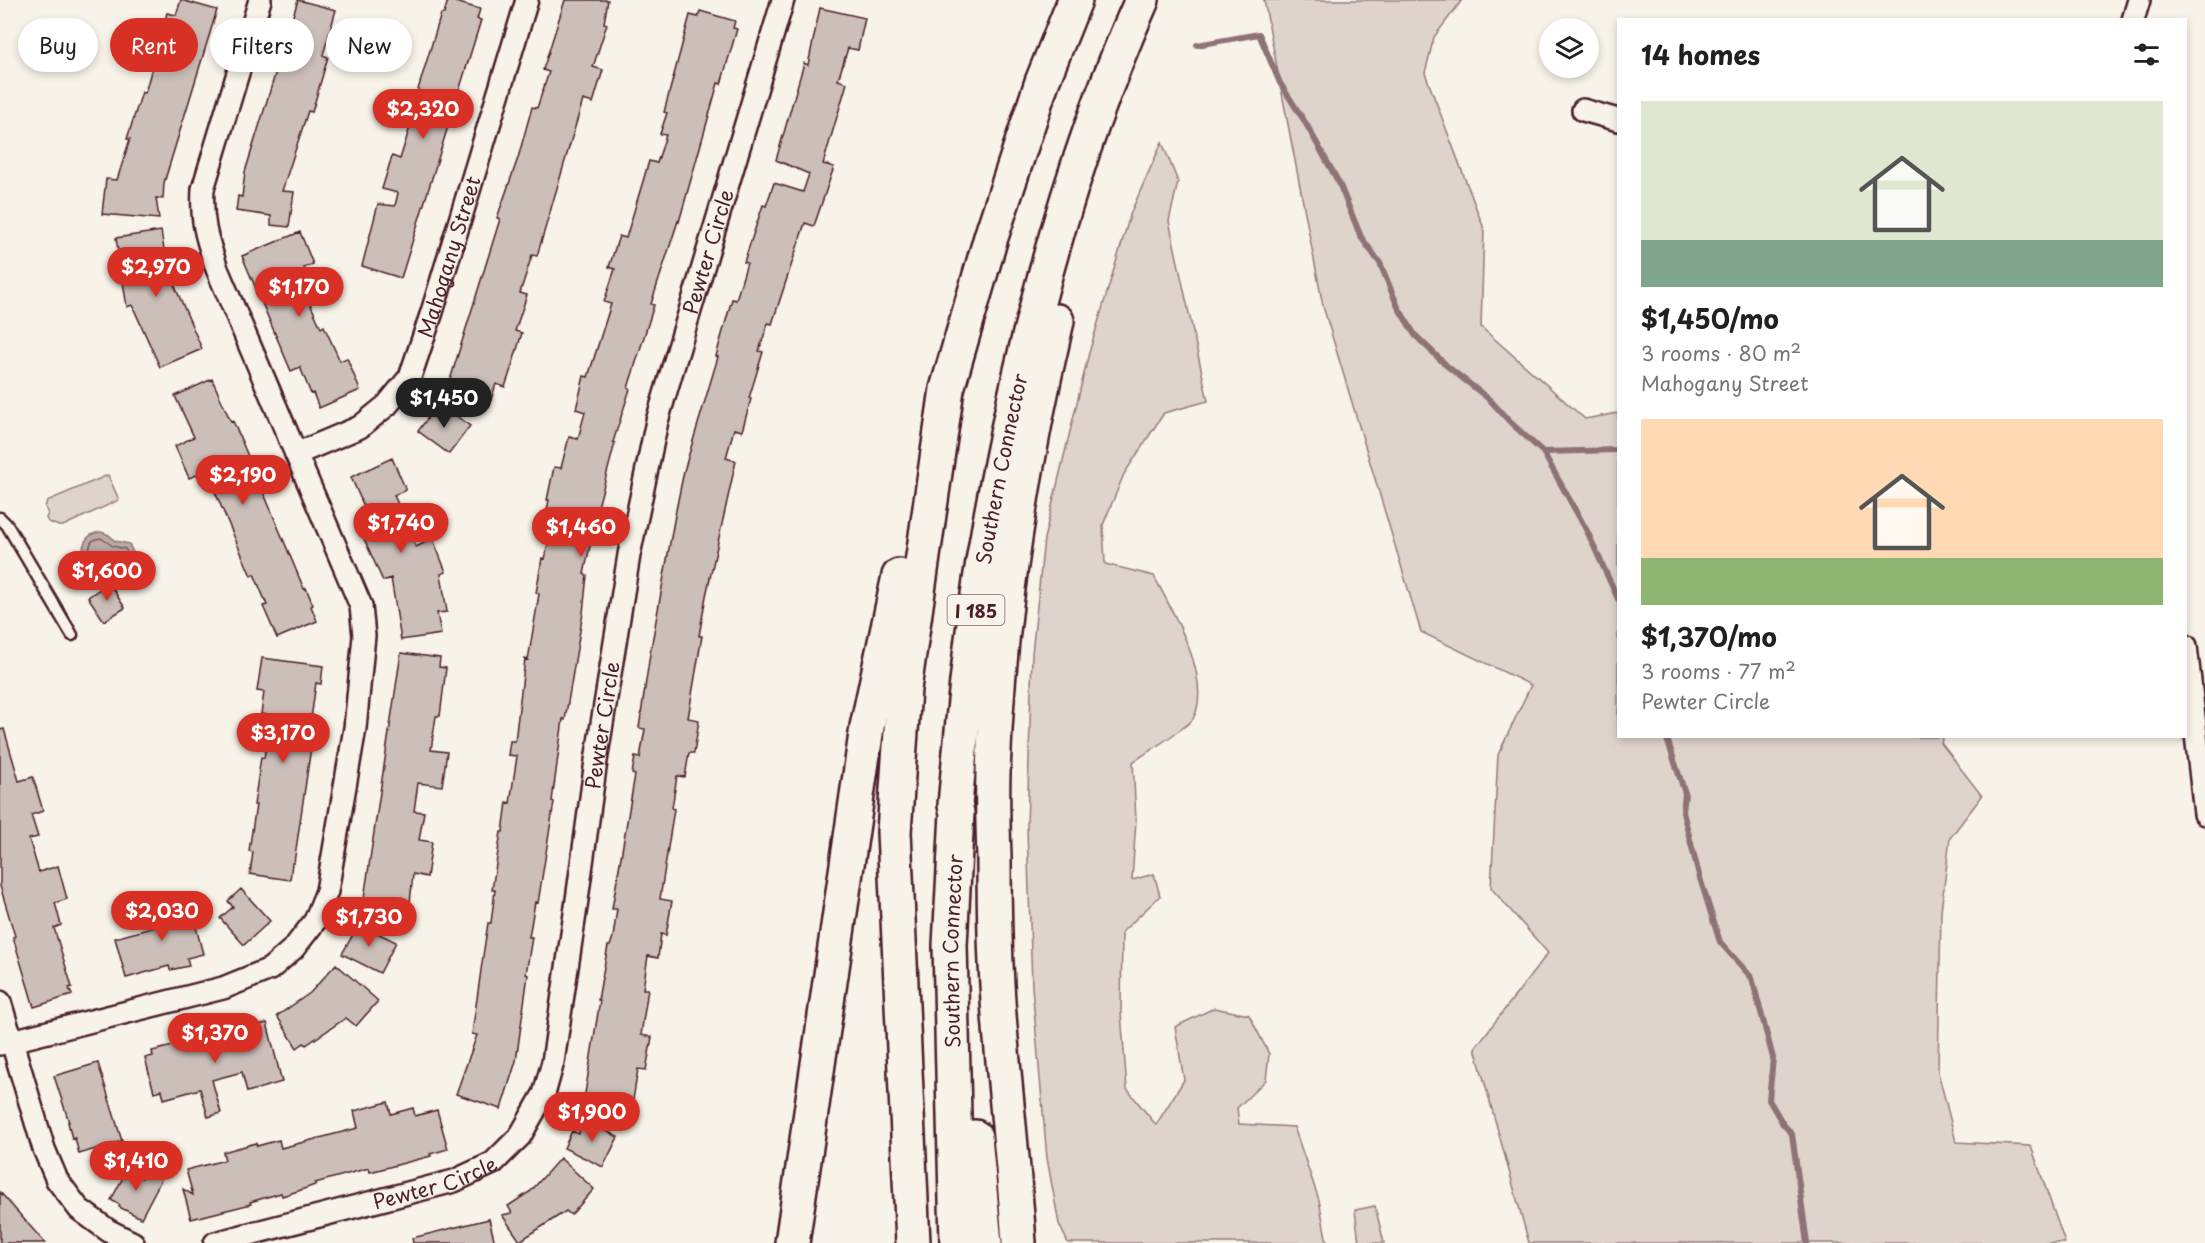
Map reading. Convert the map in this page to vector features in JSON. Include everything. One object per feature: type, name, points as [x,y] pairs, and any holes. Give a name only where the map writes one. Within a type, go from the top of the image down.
[{"type":"highway","points":[[792,1243],[867,727],[918,486],[992,237],[1042,82],[1075,0]]},
{"type":"highway","name":"Southern Connector","points":[[957,1243],[950,945],[957,813],[955,805],[967,679],[985,545],[1010,414],[1043,283],[1083,150],[1142,0]]},
{"type":"highway","points":[[1019,1243],[999,1015],[995,939],[993,774],[1004,612],[1029,454],[1062,298],[1108,138],[1158,0]]},
{"type":"highway","points":[[913,1243],[894,832],[904,688],[946,389]]},
{"type":"highway","points":[[955,839],[961,885],[965,995],[975,1143],[985,1243]]},
{"type":"highway","points":[[899,1243],[908,1138]]},
{"type":"highway","points":[[1015,1182],[1028,1243]]},
{"type":"street","points":[[5,1042],[223,988],[270,969],[294,948],[315,921],[327,891],[355,728],[364,636],[362,606],[217,269],[204,230],[201,212],[203,189],[260,0]]},
{"type":"street","name":"Mahogany Street","points":[[296,454],[360,427],[387,405],[410,377],[527,0]]},
{"type":"street","name":"Pewter Circle","points":[[215,1243],[454,1181],[494,1163],[520,1136],[544,1094],[553,1062],[596,761],[629,555],[657,421],[783,0]]},
{"type":"street","points":[[2134,18],[2139,0]]},
{"type":"street","points":[[1583,110],[1617,120]]},
{"type":"street","points":[[2187,655],[2205,814]]},
{"type":"street","points":[[0,1002],[5,1042],[57,1180],[79,1209],[109,1231],[133,1243]]},
{"type":"lane","points":[[0,518],[7,525],[72,635]]},
{"type":"shaded area","points":[[1264,0],[1462,0],[1434,37],[1425,73],[1484,229],[1481,327],[1585,419],[1617,413],[1617,738],[1943,738],[1941,743],[1982,796],[1950,838],[1941,911],[1938,1072],[1956,1142],[2031,1146],[2065,1243],[1529,1243],[1475,1048],[1548,953],[1491,888],[1498,755],[1531,685],[1421,632],[1323,306]]},
{"type":"shaded area","points":[[1162,142],[1178,182],[1169,221],[1208,401],[1164,413],[1124,474],[1103,525],[1105,564],[1154,576],[1180,626],[1195,666],[1198,703],[1190,722],[1133,762],[1136,820],[1132,880],[1154,874],[1160,896],[1122,932],[1121,1013],[1127,1089],[1156,1125],[1184,1080],[1175,1027],[1214,1008],[1249,1015],[1269,1054],[1266,1080],[1237,1108],[1239,1124],[1294,1127],[1319,1200],[1327,1243],[1068,1243],[1059,1224],[1047,1158],[1032,987],[1027,828],[1032,654],[1044,539],[1089,353],[1131,212]]},
{"type":"shaded area","points":[[108,475],[119,500],[63,526],[48,522],[45,507],[47,501]]},
{"type":"shaded area","points":[[1375,1206],[1384,1243],[1359,1243],[1355,1210]]},
{"type":"water","points":[[101,532],[109,535],[115,541],[129,544],[141,568],[133,580],[123,581],[110,570],[88,559],[83,550],[85,541]]},
{"type":"building","points":[[181,0],[217,10],[215,18],[210,18],[210,33],[164,183],[163,199],[156,198],[159,219],[102,214],[106,179],[117,180],[130,139],[127,139],[151,72],[198,72],[198,18],[166,18],[167,13],[176,15]]},
{"type":"building","points":[[298,0],[336,10],[334,18],[326,18],[326,45],[323,55],[326,56],[326,64],[312,112],[308,111],[282,191],[294,192],[289,227],[271,225],[271,216],[236,211],[238,196],[242,197],[245,172],[276,72],[314,72],[314,18],[292,18]]},
{"type":"building","points":[[448,0],[480,9],[477,19],[481,20],[401,278],[362,266],[378,204],[395,206],[398,193],[382,189],[392,156],[400,159],[410,127],[404,125],[415,92],[417,93],[441,14],[444,14]]},
{"type":"building","points":[[565,0],[608,0],[604,23],[607,24],[593,67],[603,70],[593,103],[583,100],[537,256],[532,255],[520,293],[527,295],[515,331],[522,333],[512,366],[505,387],[496,384],[489,406],[446,393],[532,107],[537,108],[549,72],[543,70]]},
{"type":"building","points":[[820,8],[865,18],[858,50],[848,48],[838,80],[847,83],[823,164],[834,167],[814,226],[805,223],[772,324],[768,323],[759,351],[763,352],[742,431],[734,429],[726,458],[736,461],[706,596],[699,636],[702,636],[688,718],[699,720],[694,753],[689,753],[685,777],[677,776],[660,899],[672,901],[666,935],[661,934],[658,958],[648,956],[643,989],[648,989],[641,1035],[652,1037],[646,1070],[638,1069],[633,1100],[624,1099],[622,1112],[583,1106],[601,983],[608,946],[613,937],[617,909],[612,909],[635,775],[632,774],[635,757],[640,758],[645,729],[639,728],[650,654],[684,471],[718,357],[716,356],[732,299],[736,300],[747,263],[744,262],[763,205],[766,206],[774,183],[803,192],[809,174],[776,160],[804,63],[808,65]]},
{"type":"building","points":[[700,11],[735,21],[733,28],[737,29],[721,84],[718,83],[679,222],[651,304],[654,305],[613,442],[615,443],[594,522],[598,523],[594,541],[591,541],[584,574],[587,575],[583,613],[565,720],[563,719],[552,801],[554,802],[538,903],[535,902],[529,937],[532,937],[516,1061],[501,1109],[456,1094],[477,1035],[472,1034],[488,923],[491,923],[495,890],[492,890],[517,756],[508,755],[510,741],[515,741],[525,659],[528,660],[539,594],[536,593],[542,558],[545,559],[551,528],[544,526],[549,500],[547,500],[554,467],[561,468],[569,437],[578,439],[585,412],[576,409],[584,376],[588,377],[611,304],[604,302],[615,269],[609,267],[619,236],[626,238],[649,161],[657,163],[666,135],[660,134],[667,113],[664,112],[690,15],[698,17]]},
{"type":"building","points":[[161,231],[167,268],[202,349],[160,367],[132,305],[127,307],[116,238]]},
{"type":"building","points":[[300,232],[313,264],[304,268],[312,286],[304,290],[321,328],[324,326],[340,361],[347,358],[360,390],[319,408],[300,367],[291,371],[242,256]]},
{"type":"building","points":[[212,379],[231,422],[233,421],[304,589],[306,588],[313,605],[311,606],[317,621],[277,638],[263,606],[267,605],[254,574],[251,576],[206,471],[189,478],[175,446],[194,437],[175,396]]},
{"type":"building","points":[[439,403],[470,426],[449,454],[418,431]]},
{"type":"building","points":[[392,458],[406,490],[394,495],[416,547],[433,539],[446,572],[441,574],[447,612],[437,613],[441,634],[401,640],[391,578],[383,581],[361,532],[366,530],[362,521],[369,518],[351,477]]},
{"type":"building","points":[[109,583],[125,608],[104,621],[88,597]]},
{"type":"building","points":[[401,653],[440,658],[439,667],[446,668],[440,716],[436,716],[431,750],[447,752],[442,786],[418,783],[414,811],[424,812],[419,840],[432,842],[427,877],[413,874],[410,903],[400,902],[398,917],[362,912]]},
{"type":"building","points":[[262,658],[323,666],[321,684],[316,683],[311,719],[315,720],[290,880],[250,874],[253,852],[249,851],[256,805],[254,805],[270,715],[261,714],[264,692],[257,691]]},
{"type":"building","points":[[4,729],[19,781],[33,777],[43,811],[31,815],[38,837],[29,839],[39,872],[58,866],[67,899],[55,903],[61,925],[54,928],[72,987],[69,988],[72,995],[34,1007],[0,886],[0,730]]},
{"type":"building","points":[[241,889],[270,921],[244,945],[220,918],[233,907],[228,901]]},
{"type":"building","points":[[189,900],[203,954],[187,958],[189,966],[170,970],[169,966],[126,978],[115,938],[159,926],[154,909]]},
{"type":"building","points":[[359,924],[396,942],[380,973],[342,954]]},
{"type":"building","points":[[336,964],[378,1001],[356,1026],[346,1018],[306,1045],[304,1043],[297,1048],[277,1016],[310,993]]},
{"type":"building","points":[[267,1023],[282,1082],[247,1092],[242,1072],[212,1080],[221,1113],[208,1117],[200,1089],[164,1099],[162,1090],[154,1092],[145,1058],[153,1056],[152,1051]]},
{"type":"building","points":[[98,1063],[122,1141],[79,1154],[75,1138],[72,1139],[54,1076]]},
{"type":"building","points":[[388,1102],[391,1114],[413,1108],[415,1116],[437,1110],[448,1149],[430,1154],[431,1156],[370,1172],[369,1168],[315,1183],[315,1185],[282,1196],[281,1193],[250,1202],[251,1204],[191,1219],[183,1189],[193,1195],[186,1170],[225,1160],[223,1152],[256,1143],[257,1146],[279,1140],[281,1148],[358,1128],[354,1111]]},
{"type":"building","points":[[581,1118],[618,1137],[603,1167],[564,1148],[572,1131],[579,1134]]},
{"type":"building","points":[[560,1158],[594,1189],[571,1215],[566,1211],[520,1241],[502,1215],[512,1213],[508,1206],[531,1191]]},
{"type":"building","points":[[146,1169],[162,1178],[141,1218],[119,1207],[120,1205],[111,1200],[127,1170],[142,1178]]},
{"type":"building","points":[[0,1192],[45,1243],[0,1243]]},
{"type":"building","points":[[489,1219],[495,1243],[413,1243],[412,1238]]},
{"type":"waterway","points":[[1197,45],[1259,34],[1280,83],[1339,183],[1361,237],[1380,263],[1398,307],[1415,335],[1447,366],[1490,400],[1543,452],[1587,531],[1617,597]]},
{"type":"waterway","points":[[1543,452],[1617,450]]},
{"type":"waterway","points":[[1667,738],[1685,793],[1683,812],[1699,875],[1720,942],[1752,978],[1773,1058],[1769,1100],[1783,1124],[1792,1134],[1807,1243]]}]
